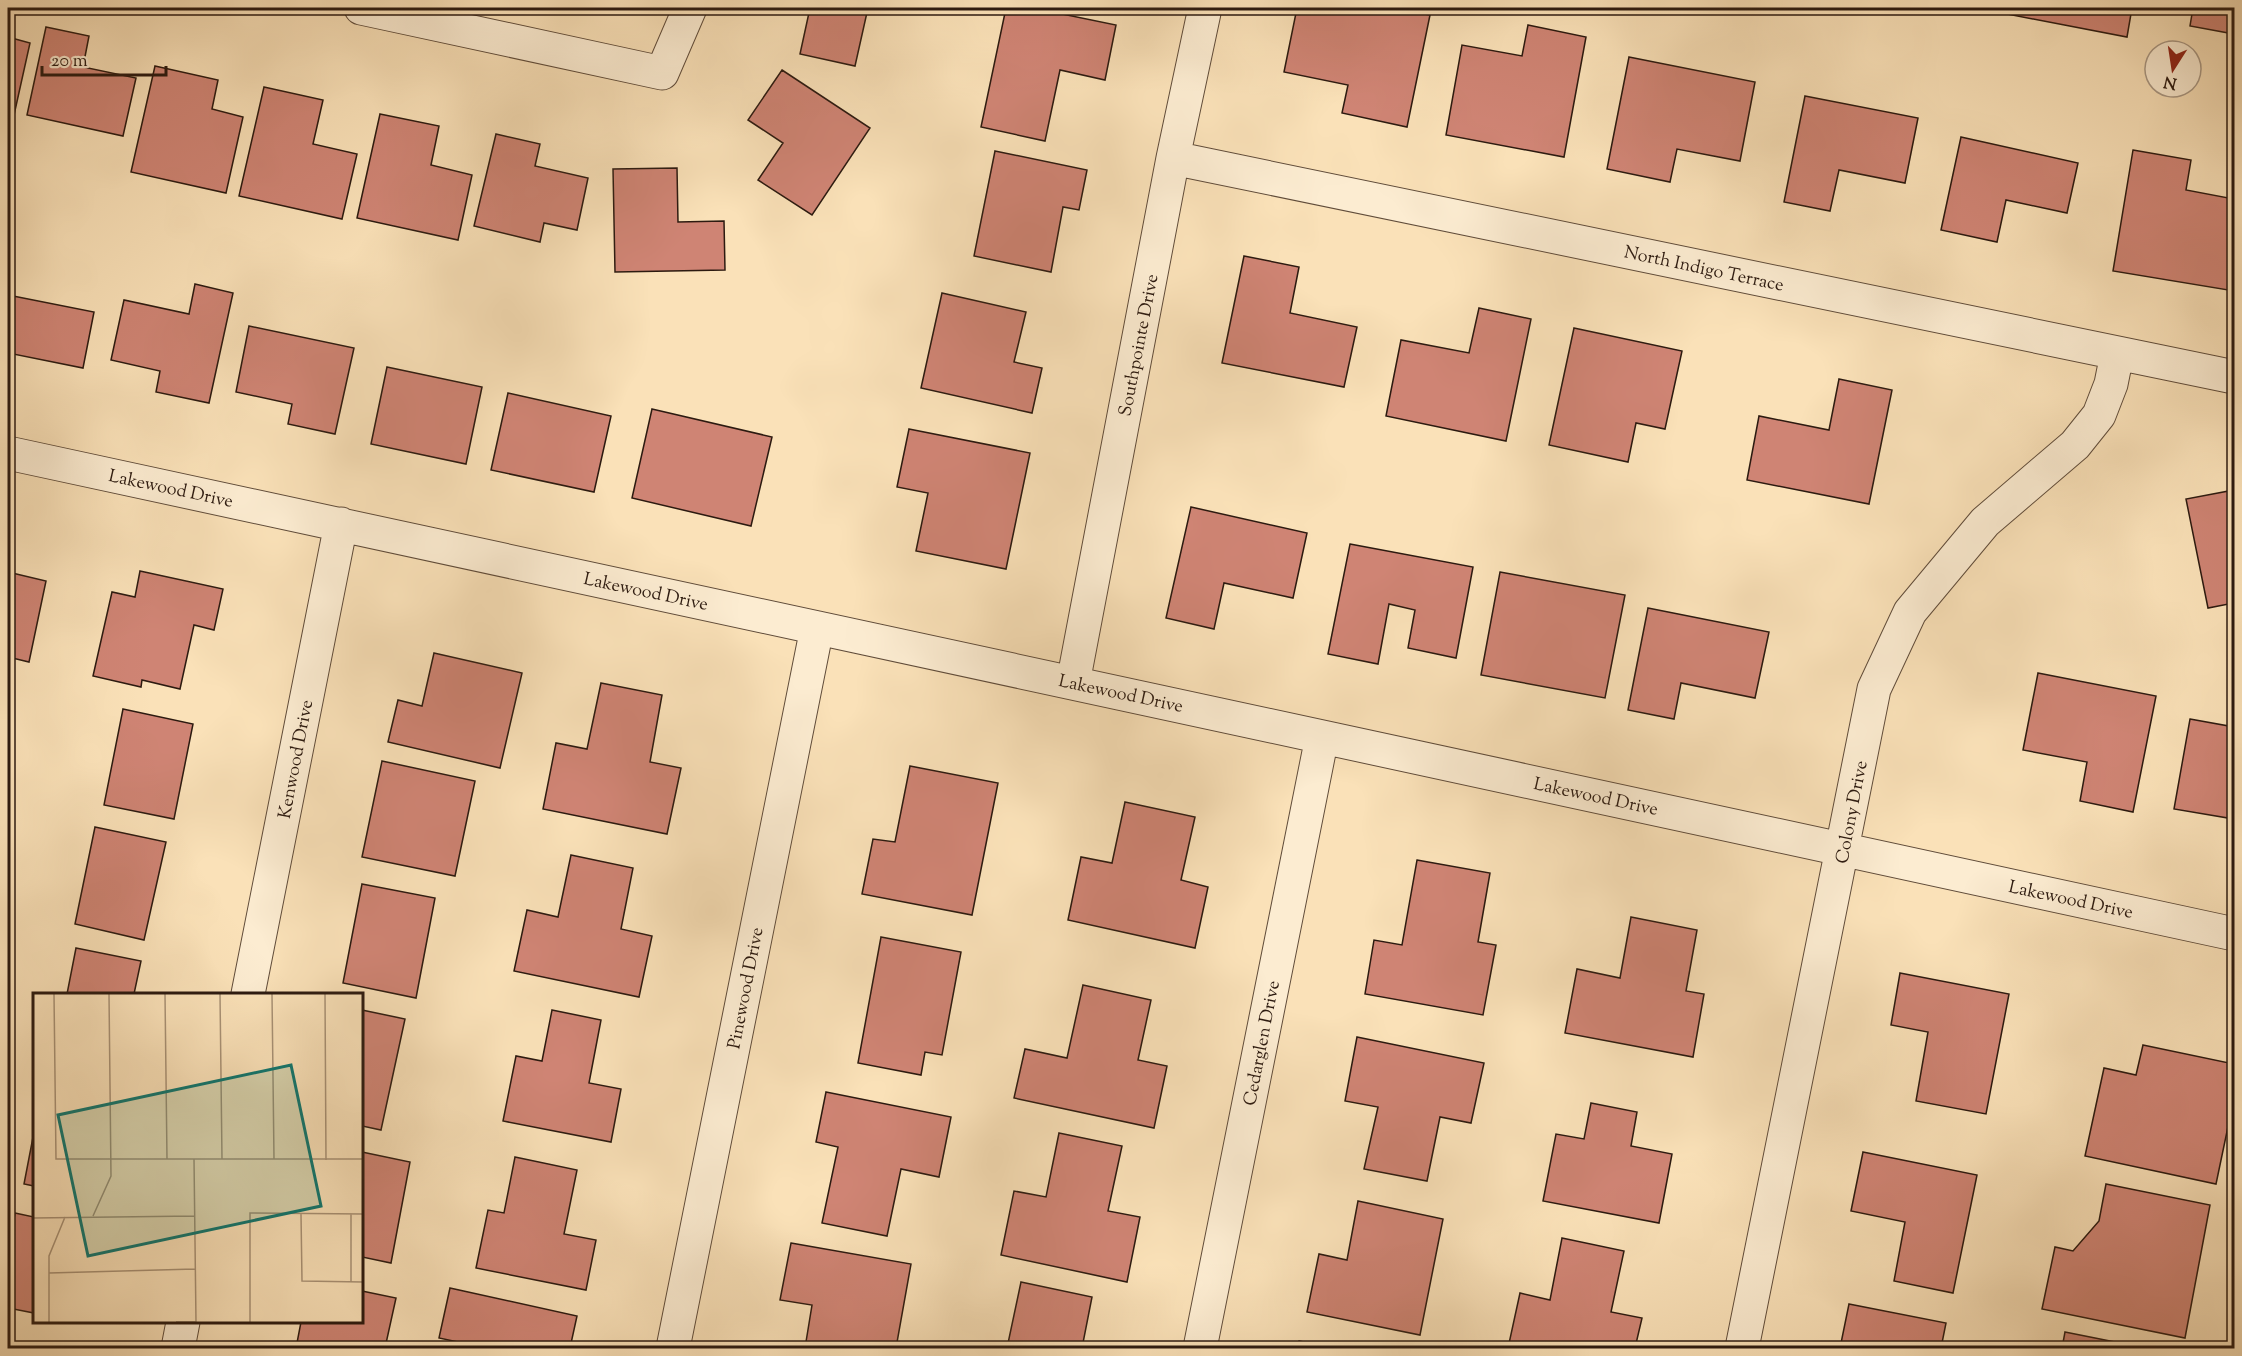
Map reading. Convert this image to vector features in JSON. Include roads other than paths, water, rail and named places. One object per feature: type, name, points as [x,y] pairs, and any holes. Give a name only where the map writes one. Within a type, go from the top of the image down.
[{"type":"street","points":[[361,8],[662,73],[690,8]]},
{"type":"street","name":"Southpointe Drive","points":[[1073,683],[1173,158],[1205,8]]},
{"type":"street","name":"North Indigo Terrace","points":[[1173,158],[2235,377]]},
{"type":"street","name":"Colony Drive","points":[[1742,1348],[1875,689],[1910,612],[1986,522],[2075,445],[2099,415],[2111,384],[2117,354]]},
{"type":"street","name":"Lakewood Drive","points":[[8,453],[2235,934]]},
{"type":"street","name":"Kenwood Drive","points":[[248,993],[341,524]]},
{"type":"street","name":"Pinewood Drive","points":[[673,1348],[817,628]]},
{"type":"street","name":"Cedarglen Drive","points":[[1200,1348],[1322,737]]},
{"type":"street","points":[[178,1348],[183,1323]]}]
